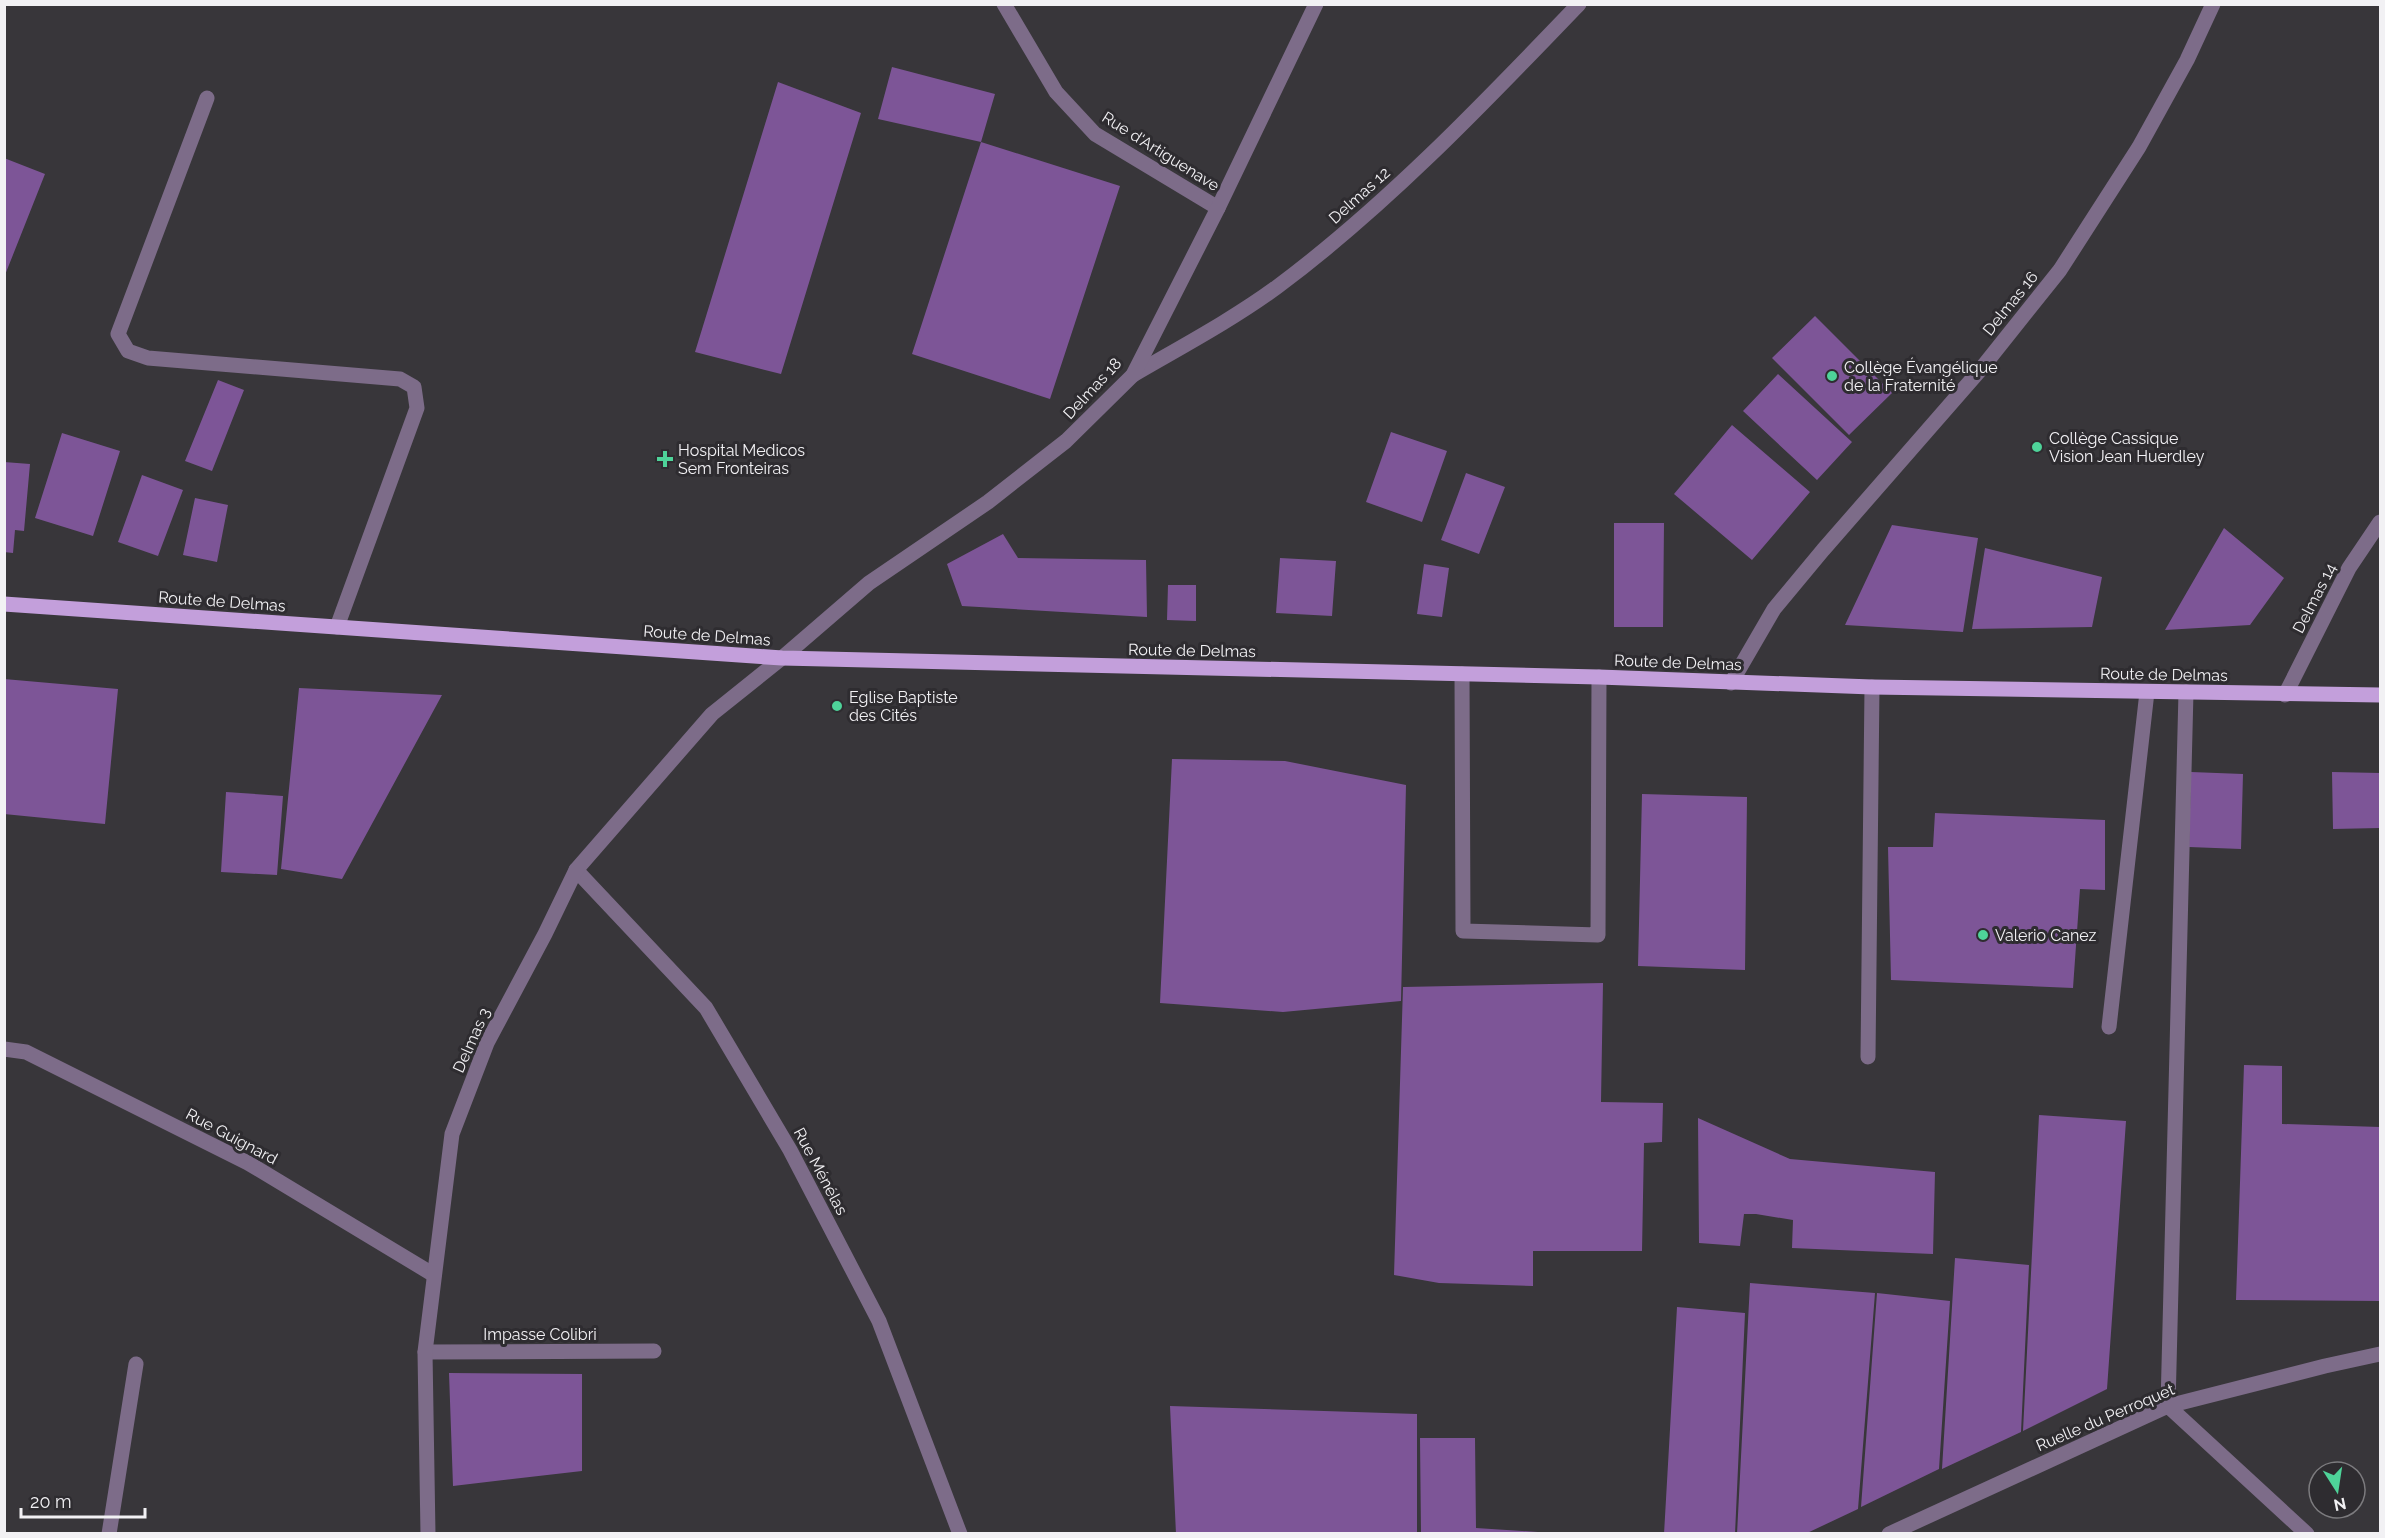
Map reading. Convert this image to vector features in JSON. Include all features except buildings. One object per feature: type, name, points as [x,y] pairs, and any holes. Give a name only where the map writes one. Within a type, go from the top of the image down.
[{"type":"main road","name":"Route de Delmas","points":[[4,604],[782,658],[1599,677],[1872,687],[2380,695]]},
{"type":"street","name":"Rue d'Artiguenave","points":[[1004,4],[1056,92],[1095,134],[1218,208]]},
{"type":"street","name":"Delmas 18","points":[[782,658],[869,583],[988,502],[1066,441],[1133,375],[1218,208],[1316,4]]},
{"type":"street","name":"Delmas 12","points":[[1133,375],[1276,288],[1365,216],[1513,73],[1579,4]]},
{"type":"street","name":"Delmas 16","points":[[1731,683],[1774,609],[1981,369],[2060,270],[2139,147],[2187,60],[2213,4]]},
{"type":"street","points":[[207,98],[118,334],[128,351],[148,358],[400,379],[414,387],[417,408],[337,627]]},
{"type":"street","name":"Delmas 14","points":[[2285,695],[2349,568],[2380,522]]},
{"type":"street","name":"Delmas 3","points":[[428,1533],[425,1352],[434,1275],[452,1134],[487,1043],[576,870],[712,714],[782,658]]},
{"type":"street","points":[[1462,674],[1463,931],[1598,935],[1599,677]]},
{"type":"street","points":[[1868,1057],[1872,687]]},
{"type":"street","points":[[2109,1027],[2147,692]]},
{"type":"street","points":[[2186,692],[2168,1406],[2307,1533]]},
{"type":"street","name":"Rue Ménélas","points":[[576,870],[706,1008],[790,1150],[879,1321],[960,1533]]},
{"type":"street","name":"Rue Guignard","points":[[4,1049],[26,1052],[248,1163],[434,1275]]},
{"type":"street","name":"Impasse Colibri","points":[[425,1352],[654,1351]]},
{"type":"street","name":"Ruelle du Perroquet","points":[[1889,1533],[2168,1406],[2380,1354]]},
{"type":"street","points":[[109,1533],[136,1364]]},
{"type":"place","name":"Collège Évangélique de la Fraternité","points":[[1832,376]]},
{"type":"place","name":"Collège Cassique Vision Jean Huerdley","points":[[2037,447]]},
{"type":"place","name":"Hospital Medicos Sem Fronteiras","points":[[665,459]]},
{"type":"place","name":"Eglise Baptiste des Cités","points":[[837,706]]},
{"type":"place","name":"Valerio Canez","points":[[1983,935]]}]
